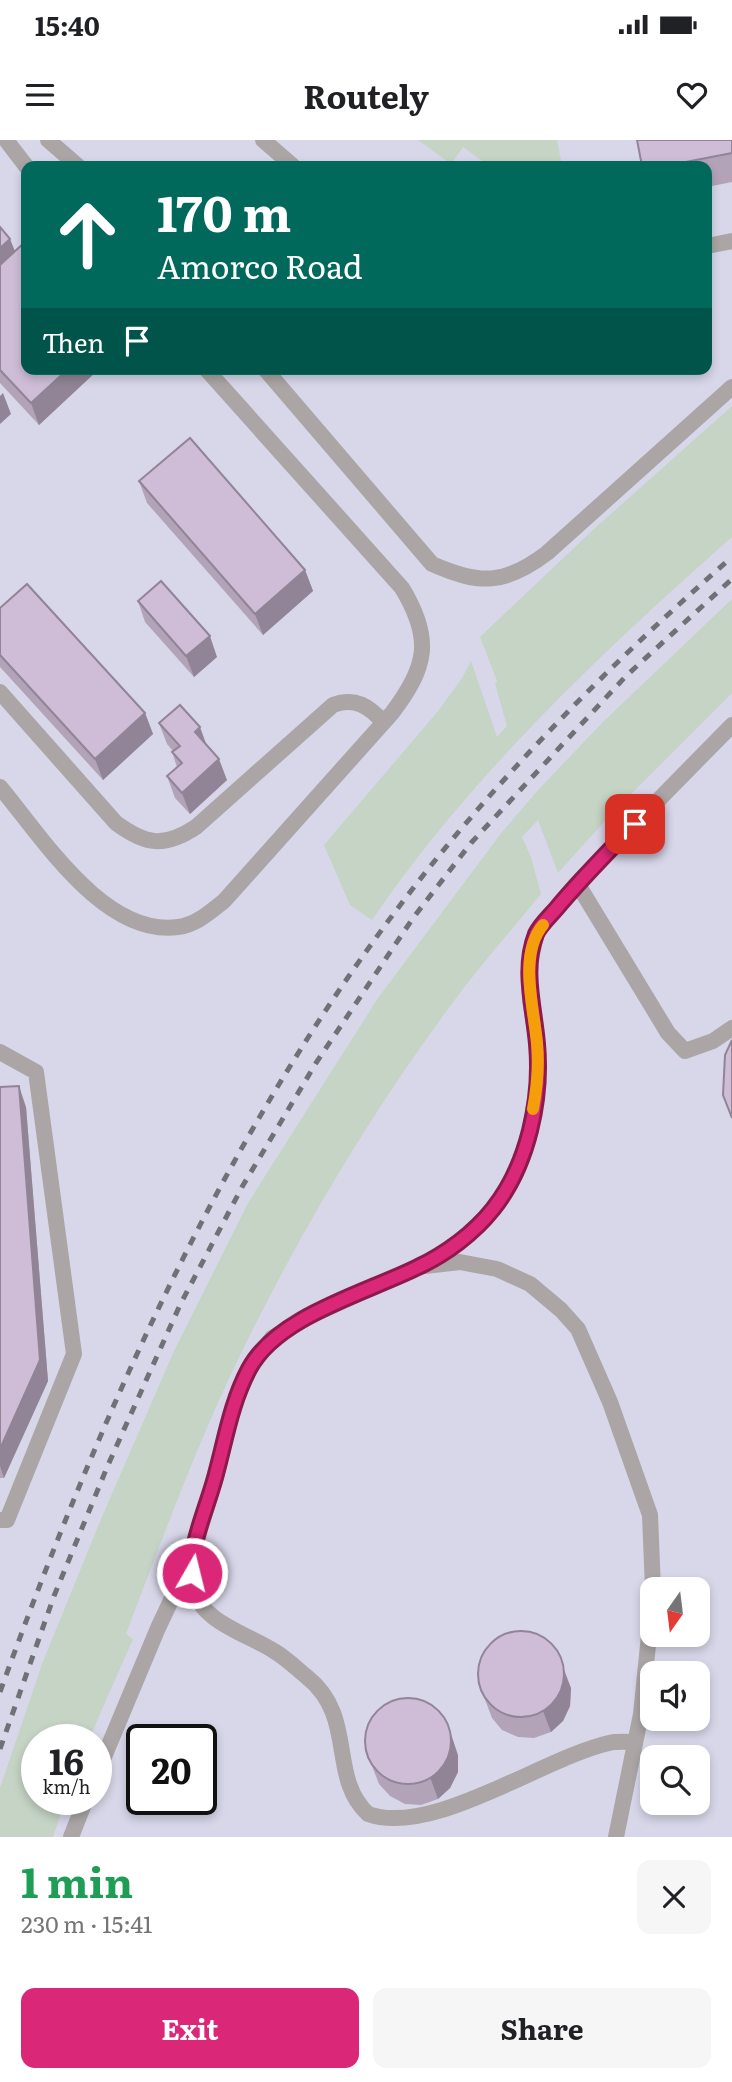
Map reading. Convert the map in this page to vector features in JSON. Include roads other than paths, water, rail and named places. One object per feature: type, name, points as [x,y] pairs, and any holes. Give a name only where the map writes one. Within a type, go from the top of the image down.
[{"type":"lane","points":[[6,140],[22,161]]},
{"type":"lane","points":[[48,140],[72,161]]},
{"type":"lane","points":[[263,140],[287,161]]},
{"type":"lane","points":[[712,245],[732,241]]},
{"type":"lane","points":[[0,787],[82,887],[122,917],[148,927],[179,927],[203,918],[224,901],[383,723],[410,689],[419,668],[421,629],[414,607],[402,588],[211,375]]},
{"type":"lane","points":[[270,375],[432,564],[459,576],[482,580],[505,576],[528,567],[605,502],[732,387]]},
{"type":"lane","points":[[0,692],[116,823],[147,841],[162,842],[179,838],[195,827],[333,705],[343,701],[366,705],[383,723]]},
{"type":"lane","points":[[112,1738],[158,1628],[192,1556],[216,1477],[233,1407],[250,1368],[272,1338],[310,1316],[421,1266],[459,1242],[493,1209],[516,1173],[530,1130],[537,1086],[537,1044],[530,1000],[529,967],[537,932],[578,883],[732,725]]},
{"type":"lane","points":[[578,883],[668,1033],[685,1051],[713,1041],[732,1028]]},
{"type":"lane","points":[[0,1052],[36,1072],[74,1354],[7,1520],[0,1520]]},
{"type":"lane","points":[[421,1266],[460,1262],[497,1269],[530,1283],[578,1329],[610,1402],[650,1515],[653,1577]]},
{"type":"lane","points":[[192,1556],[194,1589],[205,1608],[221,1622],[275,1651],[312,1680],[329,1702],[337,1717],[350,1784],[356,1800],[380,1823],[409,1830],[429,1830],[486,1807],[590,1750],[610,1743],[635,1742]]},
{"type":"lane","points":[[616,1837],[641,1714],[648,1647]]},
{"type":"lane","points":[[71,1837],[80,1815]]},
{"type":"railway","points":[[0,1692],[89,1463],[139,1350],[251,1131],[315,1027],[385,926],[492,793],[591,688],[732,557]]},
{"type":"railway","points":[[0,1749],[54,1596],[108,1465],[180,1305],[242,1187],[316,1063],[413,918],[471,843],[626,676],[732,579]]}]
